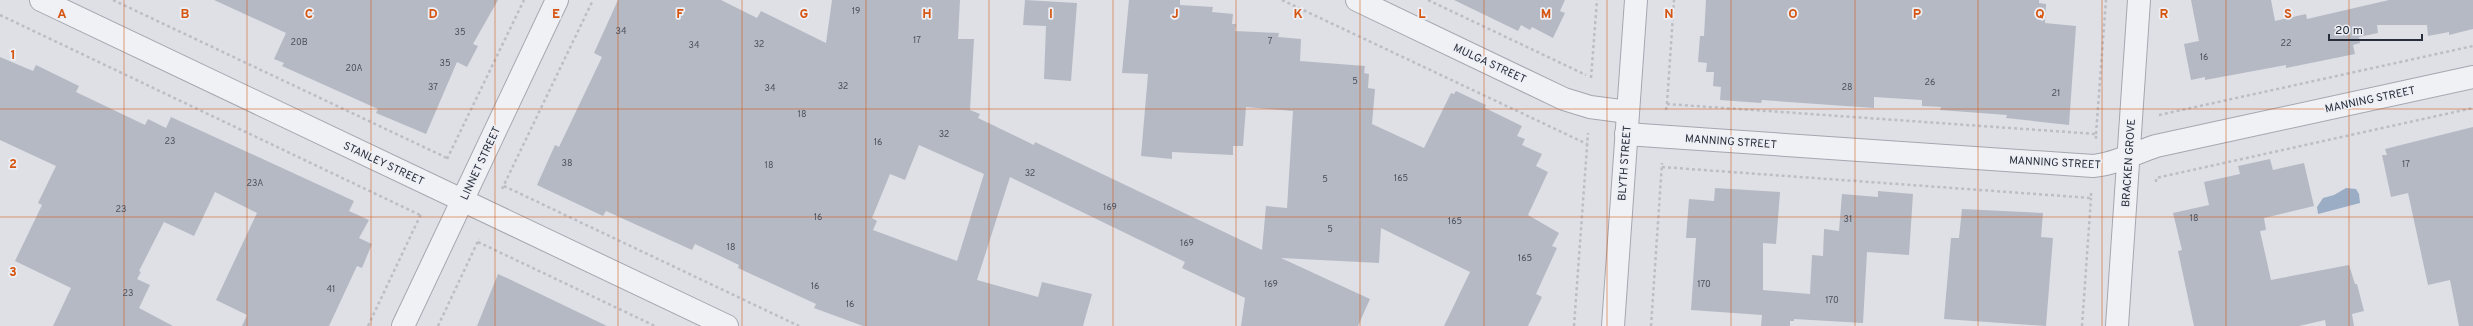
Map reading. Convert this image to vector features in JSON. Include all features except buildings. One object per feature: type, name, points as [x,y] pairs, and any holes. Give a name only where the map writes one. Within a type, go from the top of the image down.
[{"type":"street","name":"STANLEY STREET","points":[[41,0],[727,326]]},
{"type":"street","name":"LINNET STREET","points":[[403,326],[557,0]]},
{"type":"street","name":"MULGA STREET","points":[[1357,0],[1564,98],[1590,107],[1628,112]]},
{"type":"street","name":"BLYTH STREET","points":[[1613,326],[1636,0]]},
{"type":"street","name":"BRACKEN GROVE","points":[[2117,326],[2139,0]]},
{"type":"street","name":"MANNING STREET","points":[[1626,134],[2093,166],[2109,164],[2128,155],[2156,146],[2473,77]]},
{"type":"path","points":[[113,0],[448,158]]},
{"type":"path","points":[[438,326],[593,0]]},
{"type":"path","points":[[1282,0],[1587,144]]},
{"type":"path","points":[[1428,0],[1592,78]]},
{"type":"path","points":[[1574,326],[1597,0]]},
{"type":"path","points":[[1667,104],[1674,0]]},
{"type":"path","points":[[2096,134],[2106,0]]},
{"type":"path","points":[[0,15],[420,215]]},
{"type":"path","points":[[2156,186],[2156,178],[2473,108]]},
{"type":"path","points":[[1651,326],[1662,167]]},
{"type":"path","points":[[504,186],[799,326]]},
{"type":"path","points":[[2082,326],[2091,198]]},
{"type":"path","points":[[478,242],[655,326]]},
{"type":"water","points":[[2346,188],[2356,189],[2359,194],[2360,203],[2318,214],[2317,207],[2323,198],[2334,195]]}]
